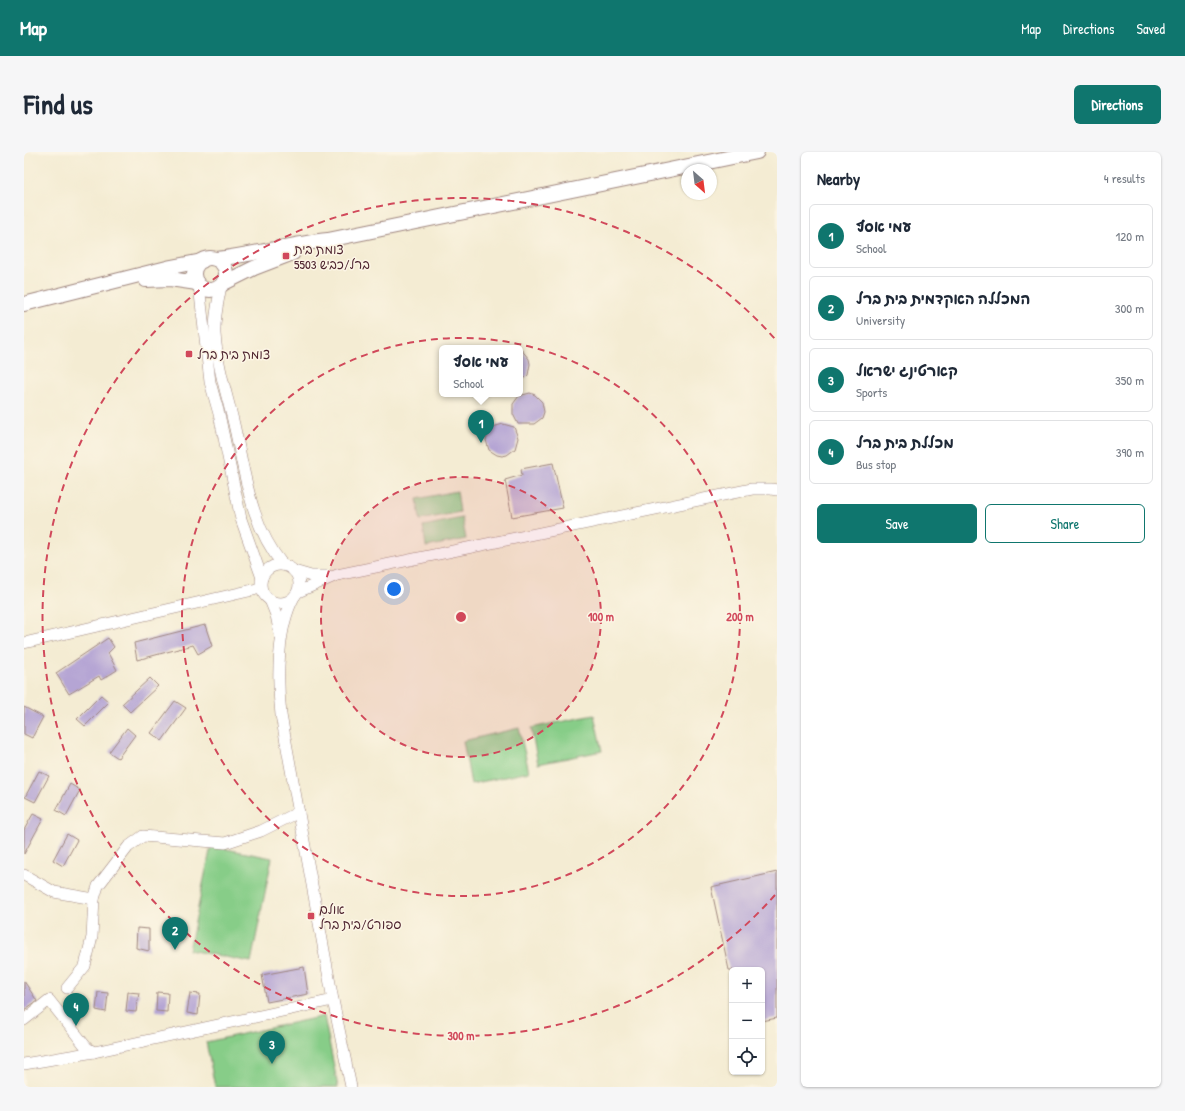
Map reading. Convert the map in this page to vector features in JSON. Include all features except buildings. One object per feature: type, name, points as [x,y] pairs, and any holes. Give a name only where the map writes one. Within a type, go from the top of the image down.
[{"type":"main road","points":[[24,304],[128,279],[170,267],[209,260],[246,256],[305,243],[328,240],[721,156],[757,152]]},
{"type":"main road","points":[[128,279],[170,279],[198,284],[205,289],[212,290],[254,268],[328,240]]},
{"type":"main road","points":[[198,284],[195,272],[197,266],[209,260],[222,263],[226,269],[226,276],[222,284]]},
{"type":"street","points":[[198,284],[210,382],[219,414],[241,519],[263,593],[270,600],[276,616],[282,641]]},
{"type":"street","points":[[222,284],[216,314],[215,333],[225,391],[254,512],[270,546],[283,565],[294,571],[311,576],[337,575],[752,489],[776,490]]},
{"type":"street","points":[[261,583],[266,570],[272,566],[283,565]]},
{"type":"street","points":[[294,571],[299,580],[296,594],[286,618],[282,641],[279,682],[281,715],[333,1000],[351,1087]]},
{"type":"street","points":[[270,600],[283,603],[296,594],[337,575]]},
{"type":"street","points":[[24,643],[261,583]]},
{"type":"street","points":[[67,988],[85,966],[92,937],[94,899],[98,886],[128,847],[143,836],[225,843],[261,831],[299,812]]},
{"type":"street","points":[[24,875],[54,892],[94,899]]},
{"type":"street","points":[[24,1020],[49,1000],[87,1048],[94,1052]]},
{"type":"street","points":[[24,1064],[94,1052],[333,1000]]},
{"type":"green space","points":[[457,491],[460,512],[420,520],[417,499]]},
{"type":"green space","points":[[462,518],[466,539],[426,547],[423,526]]},
{"type":"green space","points":[[594,715],[602,751],[538,764],[531,728]]},
{"type":"green space","points":[[519,728],[529,772],[471,784],[463,741]]},
{"type":"green space","points":[[211,846],[272,858],[251,962],[189,950]]},
{"type":"green space","points":[[324,1016],[338,1087],[215,1087],[206,1042]]},
{"type":"place","name":"צומת בית ברל/כביש 5503","points":[[286,256]]},
{"type":"place","name":"צומת בית ברל","points":[[189,354]]},
{"type":"place","name":"עמי אסף","points":[[481,443]]},
{"type":"place","name":"אולם ספורט/בית ברל","points":[[311,916]]},
{"type":"place","name":"המכללה האקדמית בית ברל","points":[[175,950]]},
{"type":"place","name":"מכללת בית ברל","points":[[76,1026]]},
{"type":"place","name":"קארטינג ישראל","points":[[272,1064]]}]
